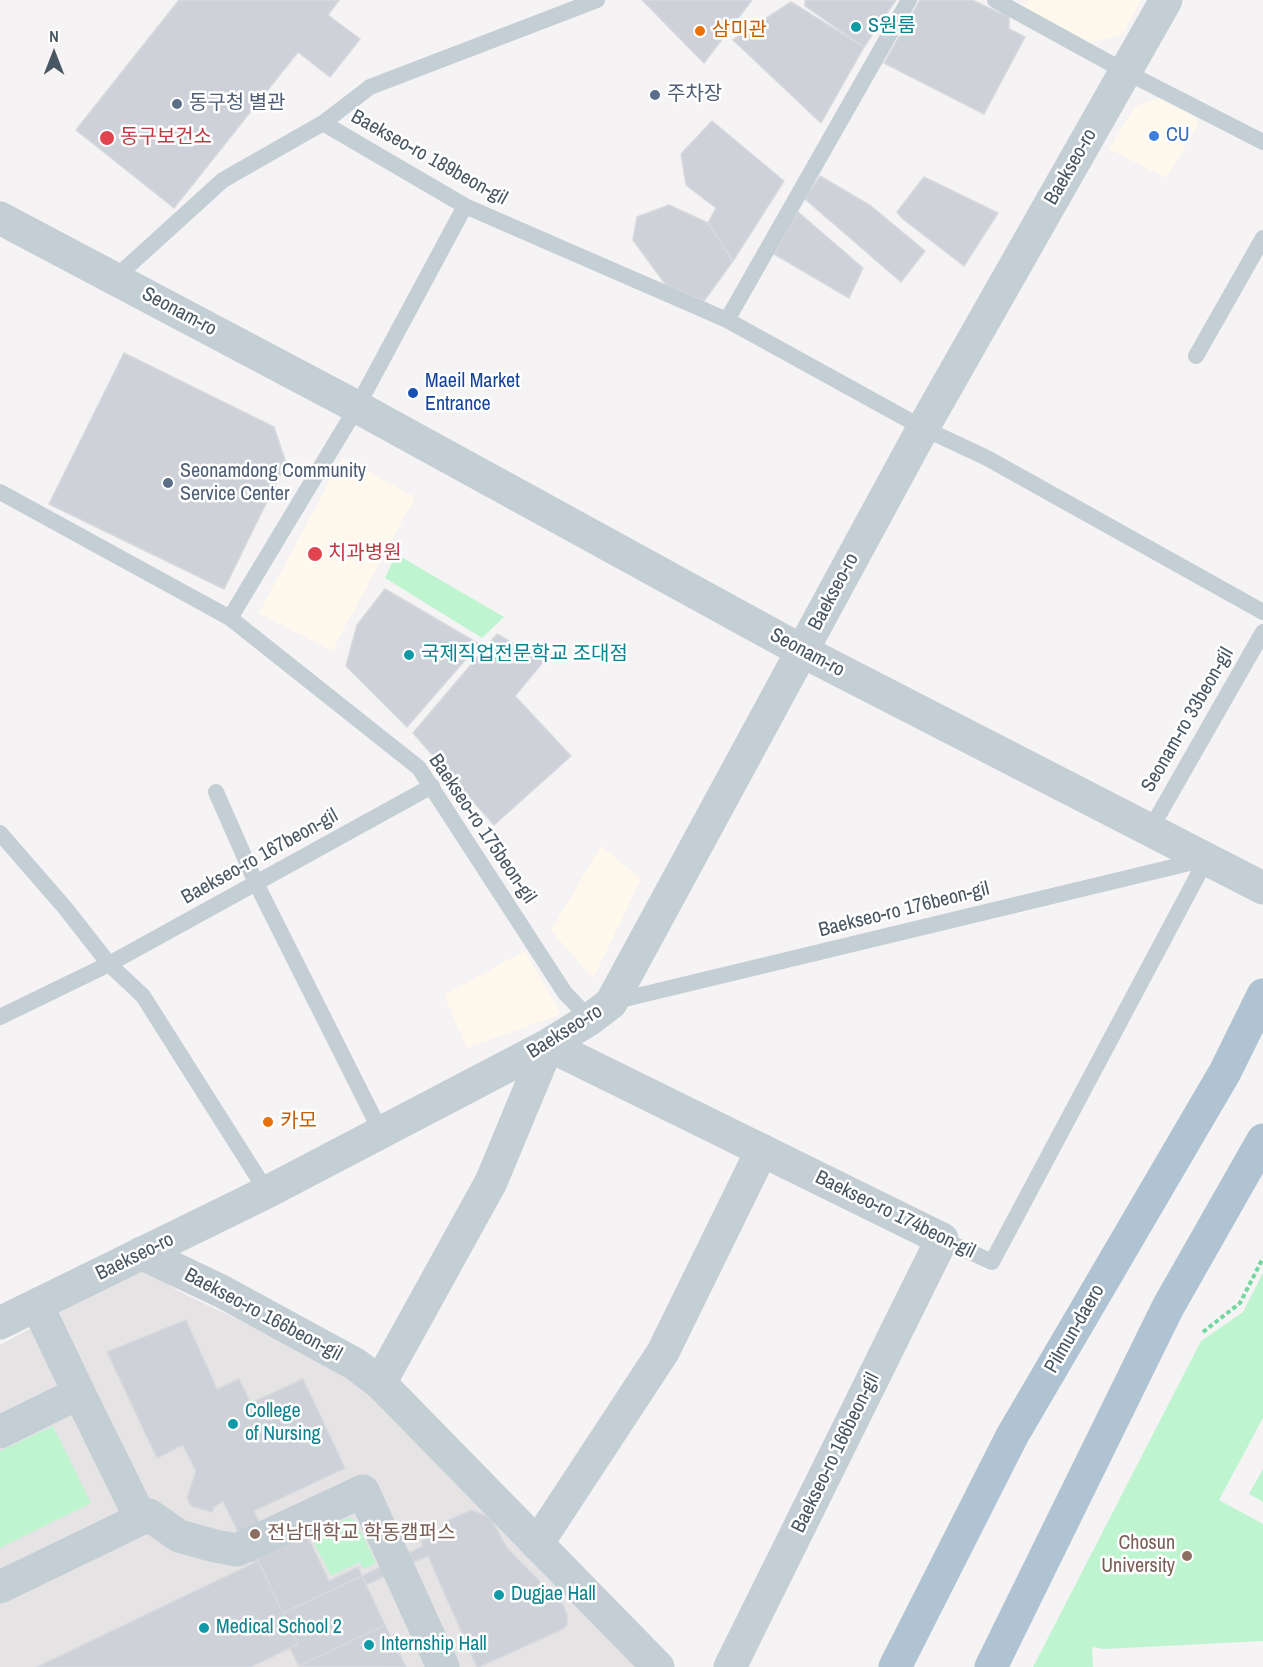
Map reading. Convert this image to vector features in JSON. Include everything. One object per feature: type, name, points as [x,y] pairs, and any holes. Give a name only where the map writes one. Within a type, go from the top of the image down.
[{"type":"main road","name":"Pilmun-daero","points":[[895,1667],[1012,1436],[1225,1072],[1263,995]]},
{"type":"main road","points":[[991,1667],[1168,1307],[1263,1140]]},
{"type":"street","name":"Baekseo-ro","points":[[0,1323],[267,1192],[548,1045],[600,1011],[802,651],[923,428],[1166,0]]},
{"type":"street","name":"Seonam-ro","points":[[0,218],[357,407],[802,651],[1263,888]]},
{"type":"street","name":"Baekseo-ro 174beon-gil","points":[[548,1045],[942,1239]]},
{"type":"street","points":[[380,1383],[491,1182],[548,1045]]},
{"type":"street","points":[[537,1544],[663,1352],[762,1150]]},
{"type":"street","name":"Baekseo-ro 166beon-gil","points":[[730,1667],[942,1239]]},
{"type":"street","name":"Baekseo-ro 166beon-gil","points":[[141,1253],[221,1290],[355,1364],[380,1383],[658,1667]]},
{"type":"street","points":[[37,1305],[141,1519]]},
{"type":"street","points":[[0,1432],[79,1393]]},
{"type":"street","points":[[0,1587],[149,1515],[179,1536],[237,1550],[363,1491],[443,1667]]},
{"type":"lane","name":"Baekseo-ro 189beon-gil","points":[[597,0],[370,87],[323,123],[465,206],[727,320],[923,428]]},
{"type":"lane","points":[[727,320],[909,0]]},
{"type":"lane","points":[[995,0],[1126,72],[1263,142]]},
{"type":"lane","points":[[115,278],[223,180],[323,123]]},
{"type":"lane","points":[[230,618],[357,407],[465,206]]},
{"type":"lane","points":[[1196,356],[1263,238]]},
{"type":"lane","points":[[923,428],[987,458],[1263,612]]},
{"type":"lane","name":"Baekseo-ro 175beon-gil","points":[[0,492],[230,618],[419,768],[565,993],[600,1011]]},
{"type":"lane","name":"Seonam-ro 33beon-gil","points":[[1150,830],[1263,632]]},
{"type":"lane","name":"Baekseo-ro 167beon-gil","points":[[0,1017],[109,964],[432,786]]},
{"type":"lane","points":[[216,792],[256,883],[381,1132]]},
{"type":"lane","points":[[0,833],[66,909],[109,964],[143,996],[267,1192]]},
{"type":"lane","name":"Baekseo-ro 176beon-gil","points":[[600,1011],[1207,858]]},
{"type":"lane","name":"Baekseo-ro 174beon-gil","points":[[942,1239],[993,1262],[1207,858]]},
{"type":"path","points":[[1203,1332],[1240,1304],[1263,1258]]},
{"type":"shaded area","points":[[1028,0],[1141,0],[1123,33],[1091,43],[1023,6]]},
{"type":"shaded area","name":"CU","points":[[1170,93],[1199,123],[1166,178],[1109,149],[1135,107]]},
{"type":"shaded area","points":[[342,458],[415,497],[332,651],[259,613]]},
{"type":"shaded area","points":[[601,846],[641,879],[593,979],[551,930]]},
{"type":"shaded area","points":[[525,951],[561,1014],[467,1048],[444,995]]},
{"type":"shaded area","name":"전남대학교 학동캠퍼스","points":[[145,1266],[178,1291],[341,1369],[380,1401],[639,1667],[0,1667],[0,1345]]},
{"type":"green space","points":[[396,554],[504,617],[482,638],[385,578]]},
{"type":"green space","name":"Chosun University","points":[[1263,1273],[1263,1418],[1219,1500],[1263,1524],[1263,1641],[1103,1649],[1092,1647],[1093,1667],[1033,1667],[1201,1341],[1243,1312]]},
{"type":"green space","points":[[53,1426],[91,1503],[0,1548],[0,1451]]},
{"type":"green space","points":[[1263,1469],[1263,1502],[1249,1494]]},
{"type":"green space","points":[[350,1517],[356,1522],[376,1563],[363,1569],[360,1562],[331,1576],[311,1537]]},
{"type":"building","name":"동구청 별관","points":[[179,0],[339,0],[328,15],[360,39],[330,77],[298,52],[174,208],[76,130]]},
{"type":"building","name":"삼미관","points":[[642,0],[752,0],[704,63]]},
{"type":"building","name":"S원룸","points":[[805,0],[896,0],[864,47],[805,6]]},
{"type":"building","points":[[920,0],[972,0],[1009,17],[1009,29],[1025,37],[984,114],[884,63]]},
{"type":"building","points":[[791,2],[864,47],[821,123],[733,40]]},
{"type":"building","points":[[712,121],[784,181],[733,261],[708,223],[716,208],[686,185],[681,154]]},
{"type":"building","points":[[820,176],[871,206],[925,251],[901,282],[805,199]]},
{"type":"building","points":[[924,177],[998,213],[964,266],[897,212]]},
{"type":"building","points":[[669,205],[708,223],[733,261],[704,301],[666,285],[633,240],[637,217]]},
{"type":"building","points":[[798,212],[863,268],[849,298],[774,254]]},
{"type":"building","name":"Seonamdong Community Service Center","points":[[124,353],[274,427],[286,463],[224,589],[49,504]]},
{"type":"building","name":"국제직업전문학교 조대점","points":[[385,589],[479,644],[407,727],[346,666],[357,625]]},
{"type":"building","points":[[497,634],[544,661],[515,696],[571,756],[494,825],[413,733]]},
{"type":"building","name":"College of Nursing","points":[[186,1320],[217,1389],[239,1379],[251,1403],[303,1379],[345,1468],[254,1511],[271,1549],[256,1556],[258,1561],[253,1563],[223,1501],[214,1507],[212,1512],[191,1506],[187,1498],[196,1471],[183,1445],[157,1458],[107,1352]]},
{"type":"building","name":"Dugjae Hall","points":[[471,1510],[487,1516],[492,1521],[507,1548],[563,1605],[567,1614],[567,1625],[563,1629],[479,1667],[477,1667],[428,1556],[366,1585],[362,1576],[423,1546],[421,1541],[446,1530],[443,1523]]},
{"type":"building","points":[[306,1533],[329,1581],[358,1567],[362,1576],[283,1613],[256,1556]]},
{"type":"building","name":"Medical School 2","points":[[258,1561],[298,1644],[251,1667],[37,1667]]},
{"type":"building","points":[[362,1576],[385,1625],[299,1666],[290,1648],[298,1644],[283,1613]]},
{"type":"building","name":"Internship Hall","points":[[385,1625],[406,1667],[299,1666]]},
{"type":"place","name":"S원룸","points":[[856,27]]},
{"type":"place","name":"삼미관","points":[[700,31]]},
{"type":"place","name":"주차장","points":[[655,95]]},
{"type":"place","name":"동구청 별관","points":[[177,104]]},
{"type":"place","name":"CU","points":[[1154,136]]},
{"type":"place","name":"동구보건소","points":[[107,138]]},
{"type":"place","name":"Maeil Market Entrance","points":[[413,393]]},
{"type":"place","name":"Seonamdong Community Service Center","points":[[168,483]]},
{"type":"place","name":"치과병원","points":[[315,554]]},
{"type":"place","name":"국제직업전문학교 조대점","points":[[409,655]]},
{"type":"place","name":"카모","points":[[268,1122]]},
{"type":"place","name":"College of Nursing","points":[[233,1424]]},
{"type":"place","name":"전남대학교 학동캠퍼스","points":[[255,1534]]},
{"type":"place","name":"Chosun University","points":[[1187,1556]]},
{"type":"place","name":"Dugjae Hall","points":[[499,1595]]},
{"type":"place","name":"Medical School 2","points":[[204,1628]]},
{"type":"place","name":"Internship Hall","points":[[369,1645]]}]
